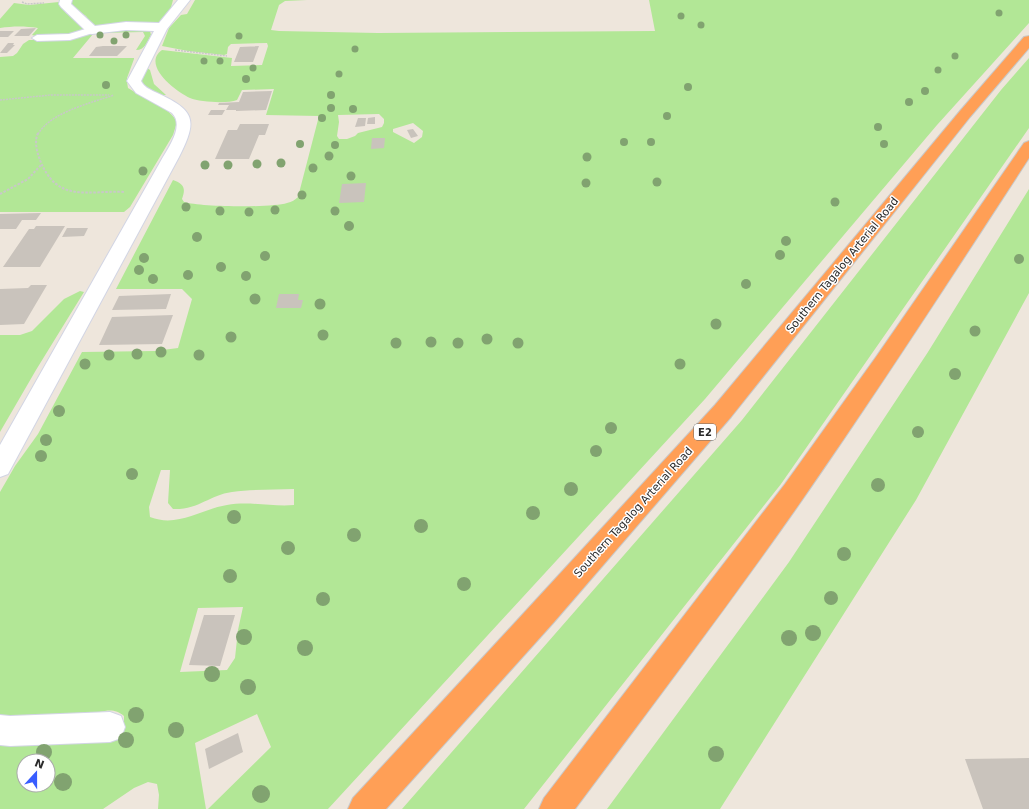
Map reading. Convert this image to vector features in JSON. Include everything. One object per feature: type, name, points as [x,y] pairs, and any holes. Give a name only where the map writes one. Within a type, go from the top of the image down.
[{"type":"highway","name":"Southern Tagalog Arterial Road","points":[[364,809],[549,606],[723,411],[965,114],[1029,40]]},
{"type":"highway","points":[[555,809],[689,634],[793,493],[883,364],[1029,146]]},
{"type":"street","points":[[66,0],[65,4],[68,8],[87,22],[92,30],[126,26],[162,27]]},
{"type":"street","points":[[0,467],[148,201],[175,148],[184,124],[184,117],[176,109],[139,90],[135,85],[136,76],[162,27],[184,0]]},
{"type":"street","points":[[0,730],[10,731],[110,727]]},
{"type":"lane","points":[[37,38],[70,38],[92,30]]},
{"type":"path","points":[[152,47],[190,53],[227,56]]},
{"type":"path","points":[[0,100],[51,95],[114,95],[61,116],[44,125],[36,136],[36,147],[51,182],[63,189],[80,192],[122,192],[148,201]]},
{"type":"path","points":[[0,194],[33,176],[42,164]]},
{"type":"green space","points":[[73,0],[173,0],[170,11],[160,25],[100,28],[93,26],[86,16],[74,8],[70,2]]},
{"type":"green space","points":[[195,0],[307,0],[285,1],[279,5],[271,30],[378,33],[655,31],[649,0],[1029,0],[1029,23],[937,125],[705,399],[328,809],[208,809],[271,747],[257,714],[195,743],[206,809],[158,809],[159,795],[157,784],[148,782],[134,788],[103,809],[0,809],[0,739],[121,731],[124,716],[115,711],[109,711],[0,716],[0,492],[15,466],[38,434],[82,352],[155,351],[178,348],[192,299],[182,289],[116,289],[173,180],[180,183],[184,189],[182,199],[184,202],[193,204],[220,206],[267,206],[289,203],[298,197],[319,116],[266,115],[274,89],[242,90],[237,100],[220,102],[190,98],[177,90],[169,84],[158,70],[156,63],[157,56],[162,50],[232,58],[231,66],[262,65],[268,46],[267,43],[231,44],[228,47],[227,54],[224,55],[188,51],[162,46],[169,28],[181,15],[187,14]],"holes":[[[379,114],[384,119],[382,127],[358,133],[347,139],[339,139],[337,136],[339,122],[338,115]],[[413,123],[423,131],[422,137],[414,143],[393,132],[393,129]],[[161,470],[170,470],[168,503],[173,509],[182,509],[197,505],[217,496],[232,492],[255,490],[294,489],[294,505],[235,504],[217,507],[180,519],[160,520],[150,517],[149,507]],[[243,607],[238,630],[235,658],[227,670],[180,672],[198,608]]]},
{"type":"green space","points":[[59,2],[66,13],[74,18],[85,29],[78,34],[36,36],[32,35],[38,28],[19,26],[0,28],[0,19],[14,3],[29,5]]},
{"type":"green space","points":[[143,29],[150,31],[151,35],[142,49],[136,50],[145,36],[143,32],[98,33],[93,34],[73,58],[134,58],[127,78],[128,88],[162,107],[174,117],[177,122],[173,135],[130,207],[124,212],[0,212],[0,57],[13,56],[23,44],[29,40],[63,40],[93,32]]},
{"type":"green space","points":[[1029,58],[1029,128],[781,484],[524,809],[402,809],[742,420],[1001,90]]},
{"type":"green space","points":[[147,68],[150,70],[154,84],[166,95],[146,90],[140,81]]},
{"type":"green space","points":[[1029,189],[1029,293],[916,500],[720,809],[607,809],[789,562],[928,352]]},
{"type":"green space","points":[[80,291],[84,292],[0,432],[0,335],[20,335],[32,331],[64,299]]},
{"type":"building","points":[[36,28],[29,36],[14,36],[21,29]]},
{"type":"building","points":[[0,31],[14,31],[8,37],[0,37]]},
{"type":"building","points":[[8,43],[14,43],[13,45],[15,45],[7,53],[0,53]]},
{"type":"building","points":[[127,46],[117,56],[89,56],[96,47]]},
{"type":"building","points":[[259,46],[253,62],[234,62],[240,47]]},
{"type":"building","points":[[272,91],[266,110],[226,110],[229,105],[218,105],[219,103],[239,102],[243,92]]},
{"type":"building","points":[[211,110],[225,110],[222,115],[208,115]]},
{"type":"building","points":[[375,117],[375,124],[367,124],[368,118]]},
{"type":"building","points":[[358,118],[366,118],[365,126],[355,127]]},
{"type":"building","points":[[240,124],[269,124],[265,135],[259,135],[249,159],[215,159],[228,130],[237,130]]},
{"type":"building","points":[[413,129],[418,136],[411,138],[407,130]]},
{"type":"building","points":[[372,138],[385,138],[384,148],[371,149]]},
{"type":"building","points":[[366,183],[364,202],[339,203],[342,184]]},
{"type":"building","points":[[41,213],[36,220],[22,220],[16,229],[0,229],[0,214]]},
{"type":"building","points":[[36,226],[65,226],[40,267],[3,267],[29,229],[34,229]]},
{"type":"building","points":[[67,228],[88,228],[84,236],[62,237]]},
{"type":"building","points":[[31,285],[47,285],[24,324],[0,325],[0,289],[28,288]]},
{"type":"building","points":[[171,294],[166,309],[112,310],[119,296]]},
{"type":"building","points":[[279,294],[299,294],[298,300],[303,300],[301,308],[276,308]]},
{"type":"building","points":[[173,315],[162,344],[99,345],[112,317]]},
{"type":"building","points":[[204,615],[235,615],[220,666],[189,665]]},
{"type":"building","points":[[238,733],[243,752],[209,769],[205,749]]},
{"type":"building","points":[[1029,758],[1029,809],[983,809],[965,759]]}]
